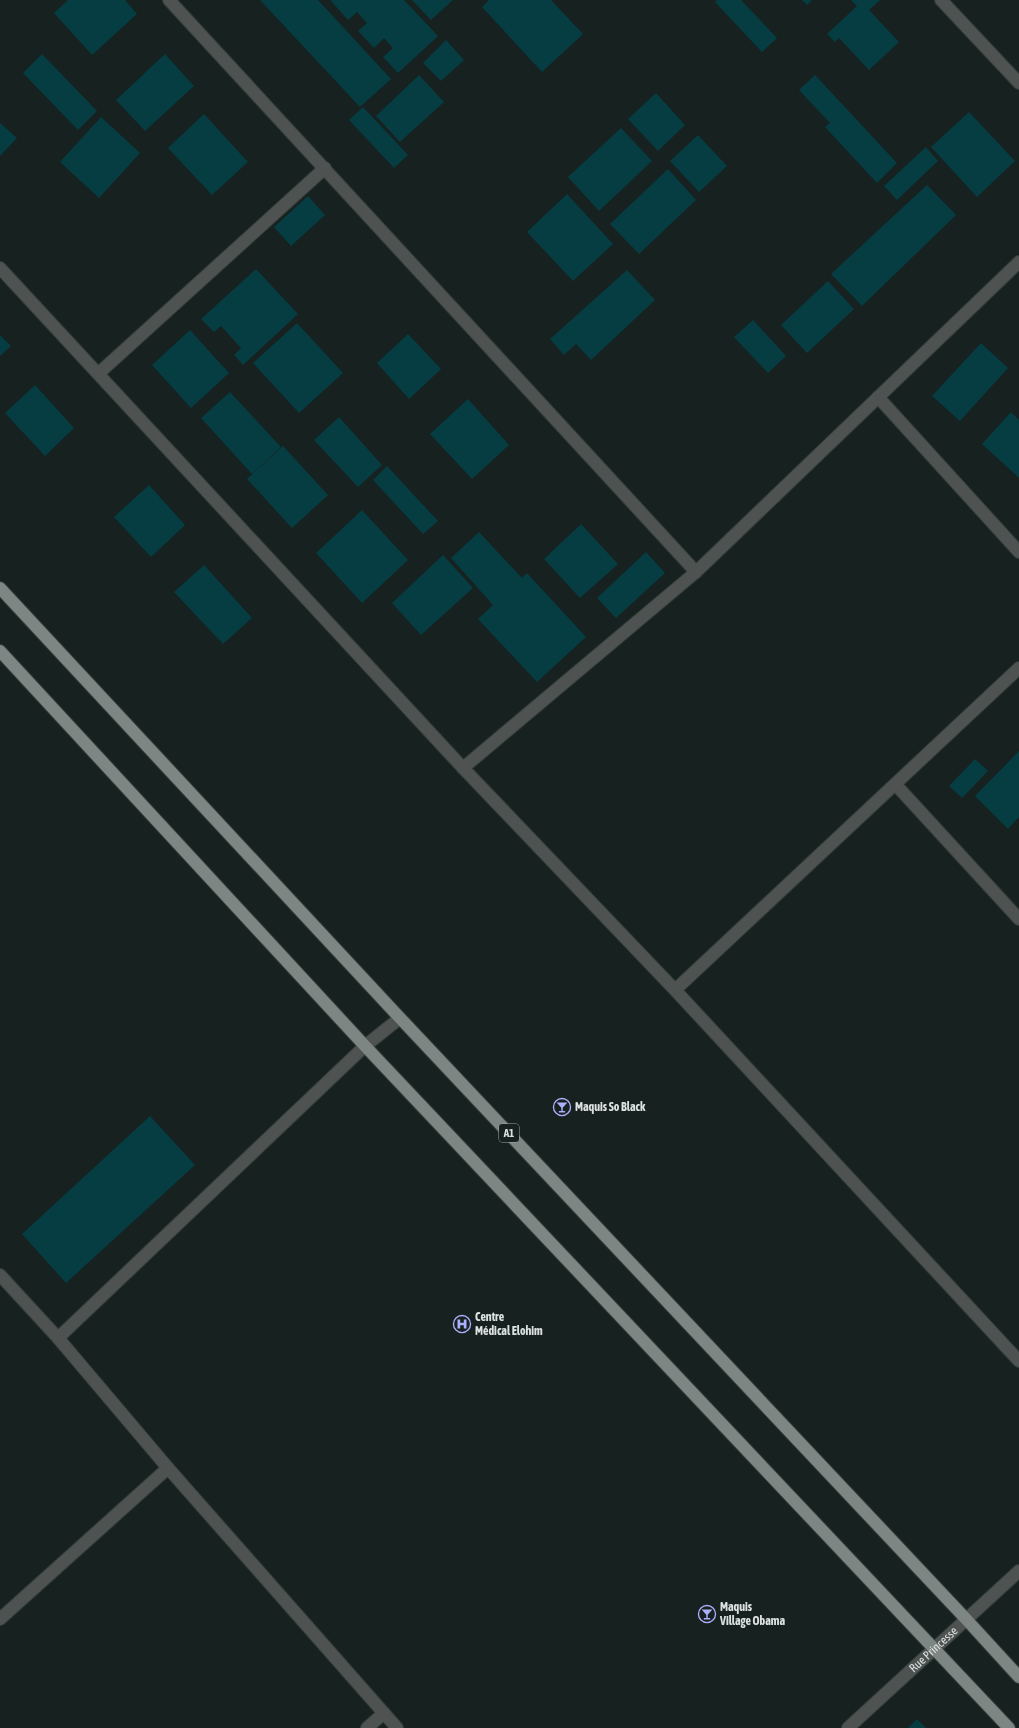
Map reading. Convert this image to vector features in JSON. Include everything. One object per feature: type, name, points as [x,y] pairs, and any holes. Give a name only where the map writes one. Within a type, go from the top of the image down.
[{"type":"main road","name":"A1","points":[[0,588],[400,1018],[1019,1677]]},
{"type":"main road","points":[[0,651],[365,1046],[1009,1728]]},
{"type":"street","points":[[169,0],[696,572]]},
{"type":"street","points":[[941,0],[1019,83]]},
{"type":"street","points":[[98,373],[325,168]]},
{"type":"street","points":[[463,768],[696,572],[1019,262]]},
{"type":"street","points":[[0,268],[463,768],[675,990],[1019,1360]]},
{"type":"street","points":[[878,397],[1019,552]]},
{"type":"street","points":[[675,990],[896,785],[1019,668]]},
{"type":"street","points":[[896,785],[1019,919]]},
{"type":"street","points":[[58,1338],[365,1046],[400,1018]]},
{"type":"street","points":[[0,1275],[58,1338],[168,1468],[397,1728]]},
{"type":"street","points":[[0,1619],[168,1468]]},
{"type":"street","name":"Rue Princesse","points":[[848,1728],[1019,1571]]},
{"type":"street","points":[[367,1728],[384,1713]]},
{"type":"building","points":[[68,0],[125,0],[137,14],[92,55],[54,13]]},
{"type":"building","points":[[260,0],[318,0],[391,79],[360,107]]},
{"type":"building","points":[[404,0],[438,36],[398,73],[383,57],[393,48],[384,38],[374,48],[358,31],[367,23],[357,12],[348,20],[331,1]]},
{"type":"building","points":[[412,0],[453,0],[431,20]]},
{"type":"building","points":[[489,0],[551,0],[583,34],[542,72],[482,7]]},
{"type":"building","points":[[717,0],[741,0],[777,38],[762,52],[715,2]]},
{"type":"building","points":[[802,0],[812,0],[807,5]]},
{"type":"building","points":[[851,0],[880,0],[869,10],[899,42],[869,70],[839,38],[835,42],[827,34],[857,6]]},
{"type":"building","points":[[446,40],[464,60],[441,81],[423,63]]},
{"type":"building","points":[[42,54],[97,111],[78,130],[23,73]]},
{"type":"building","points":[[165,54],[194,86],[145,131],[116,100]]},
{"type":"building","points":[[419,75],[444,102],[400,142],[376,116]]},
{"type":"building","points":[[815,75],[897,163],[877,183],[825,127],[830,123],[799,90]]},
{"type":"building","points":[[656,93],[685,125],[658,151],[628,119]]},
{"type":"building","points":[[363,107],[408,155],[394,168],[349,120]]},
{"type":"building","points":[[969,112],[1015,161],[977,197],[931,147]]},
{"type":"building","points":[[204,114],[248,162],[212,195],[168,148]]},
{"type":"building","points":[[101,117],[140,153],[99,198],[60,162]]},
{"type":"building","points":[[0,123],[17,138],[0,156]]},
{"type":"building","points":[[621,128],[652,161],[599,211],[568,177]]},
{"type":"building","points":[[698,135],[727,166],[699,192],[670,161]]},
{"type":"building","points":[[926,147],[938,161],[897,200],[884,186]]},
{"type":"building","points":[[668,169],[696,200],[639,254],[610,224]]},
{"type":"building","points":[[927,185],[956,215],[862,306],[831,274]]},
{"type":"building","points":[[567,194],[613,244],[573,281],[527,232]]},
{"type":"building","points":[[308,196],[325,215],[291,246],[274,227]]},
{"type":"building","points":[[256,269],[298,314],[243,365],[234,355],[241,348],[221,326],[214,332],[201,319]]},
{"type":"building","points":[[627,270],[655,300],[591,360],[576,344],[564,355],[550,339]]},
{"type":"building","points":[[828,281],[854,309],[807,353],[781,325]]},
{"type":"building","points":[[753,320],[786,356],[768,373],[734,337]]},
{"type":"building","points":[[297,323],[343,373],[299,413],[253,363]]},
{"type":"building","points":[[190,330],[229,373],[191,408],[152,365]]},
{"type":"building","points":[[408,334],[441,369],[409,399],[377,363]]},
{"type":"building","points":[[0,335],[11,346],[0,356]]},
{"type":"building","points":[[981,343],[1008,368],[960,421],[932,396]]},
{"type":"building","points":[[35,385],[74,428],[45,456],[5,413]]},
{"type":"building","points":[[230,392],[281,447],[252,474],[201,418]]},
{"type":"building","points":[[468,399],[509,445],[472,479],[430,434]]},
{"type":"building","points":[[1011,412],[1019,420],[1019,478],[982,444]]},
{"type":"building","points":[[339,417],[382,465],[358,487],[314,440]]},
{"type":"building","points":[[283,446],[328,495],[292,528],[247,479]]},
{"type":"building","points":[[387,466],[438,521],[423,534],[373,480]]},
{"type":"building","points":[[149,485],[185,525],[151,557],[114,517]]},
{"type":"building","points":[[362,510],[408,560],[362,603],[316,553]]},
{"type":"building","points":[[581,524],[618,564],[580,598],[544,559]]},
{"type":"building","points":[[479,532],[522,578],[527,573],[586,637],[537,682],[478,619],[493,605],[451,558]]},
{"type":"building","points":[[646,552],[665,573],[616,618],[597,598]]},
{"type":"building","points":[[443,555],[473,588],[421,635],[392,603]]},
{"type":"building","points":[[204,565],[252,618],[223,644],[174,592]]},
{"type":"building","points":[[1019,751],[1019,817],[1008,829],[975,796]]},
{"type":"building","points":[[975,759],[988,771],[962,798],[949,786]]},
{"type":"building","points":[[150,1116],[195,1165],[66,1283],[22,1234]]},
{"type":"building","points":[[917,1719],[926,1728],[908,1728]]},
{"type":"place","name":"Maquis So Black","points":[[562,1107]]},
{"type":"place","name":"Centre Médical Elohim","points":[[462,1324]]},
{"type":"place","name":"Maquis Village Obama","points":[[707,1614]]}]
